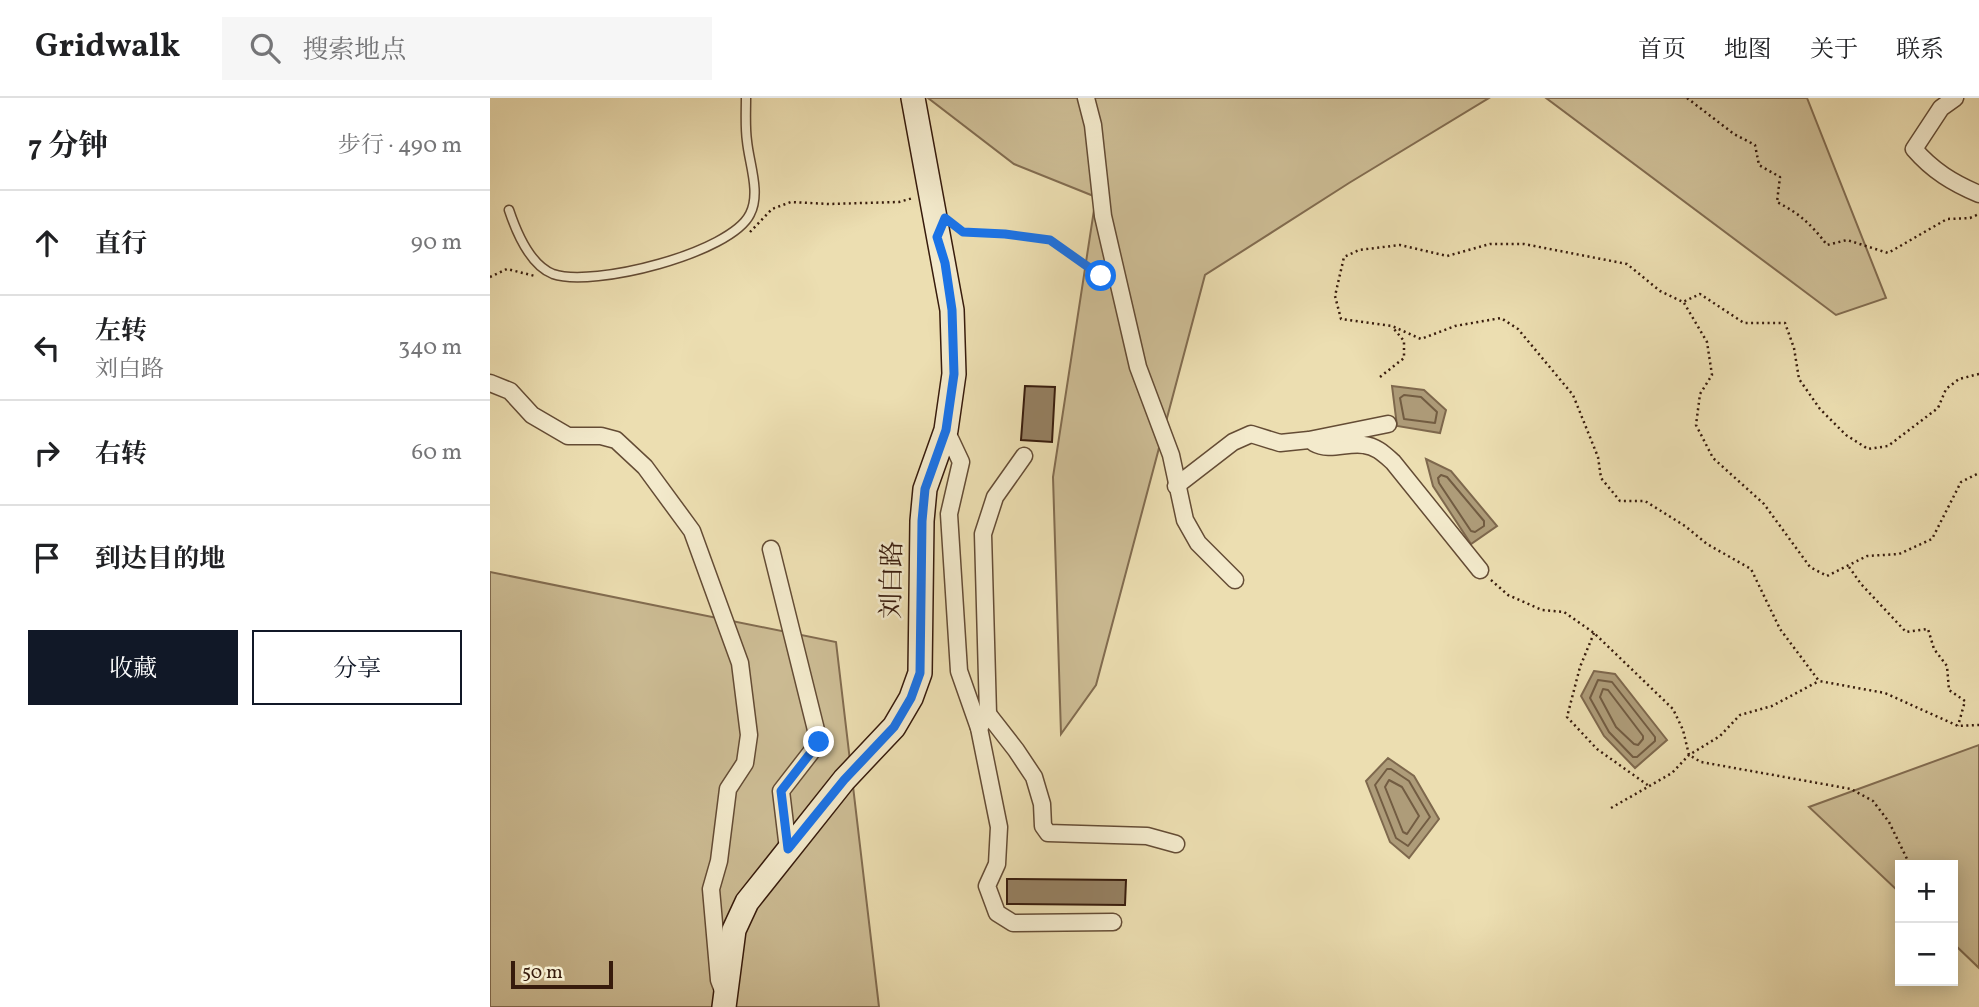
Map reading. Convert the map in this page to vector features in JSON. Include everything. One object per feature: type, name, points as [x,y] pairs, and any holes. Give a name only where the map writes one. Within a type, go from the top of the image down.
[{"type":"street","name":"刘白路","points":[[725,1002],[734,930],[747,902],[844,780],[894,727],[911,698],[920,673],[922,521],[925,489],[946,430],[954,374],[952,310],[913,98]]},
{"type":"street","points":[[1086,98],[1093,125],[1103,216],[1138,367],[1171,455],[1185,520],[1198,542],[1235,580]]},
{"type":"street","points":[[1955,98],[1941,108],[1914,149],[1927,165],[1951,182],[1979,194]]},
{"type":"street","points":[[490,383],[510,391],[532,415],[568,436],[601,436],[616,440],[645,467],[692,531],[740,663],[750,735],[745,763],[728,789],[719,861],[711,889],[719,980],[725,1002]]},
{"type":"street","points":[[1176,486],[1233,442],[1251,434],[1280,443],[1388,424]]},
{"type":"street","points":[[946,430],[961,462],[950,514],[959,671],[983,721],[1034,777],[1042,804],[1043,826],[1048,832],[1147,835],[1176,844]]},
{"type":"street","points":[[1309,440],[1322,447],[1365,444],[1380,451],[1393,462],[1480,570]]},
{"type":"street","points":[[1024,456],[995,497],[983,534],[983,721],[999,827],[997,864],[987,886],[997,913],[1013,923],[1113,922]]},
{"type":"street","points":[[771,550],[819,742],[781,791],[788,849]]},
{"type":"lane","points":[[509,210],[517,234],[537,261],[553,274],[599,277],[674,260],[729,235],[742,226],[751,213],[755,192],[746,139],[746,98]]},
{"type":"path","points":[[1687,98],[1734,134],[1755,145],[1759,165],[1780,177],[1777,202],[1799,214],[1827,245],[1847,240],[1888,253],[1947,219],[1970,218],[1979,214]]},
{"type":"path","points":[[772,209],[791,202],[899,202],[930,193]]},
{"type":"path","points":[[954,225],[963,232],[1050,240],[1101,276],[1122,298]]},
{"type":"path","points":[[1819,681],[1780,629],[1751,569],[1707,544],[1685,526],[1644,501],[1620,501],[1601,478],[1598,457],[1573,395],[1518,329],[1501,318],[1455,326],[1421,338],[1392,326],[1341,319],[1335,296],[1344,257],[1359,250],[1400,245],[1447,256],[1490,244],[1524,244],[1627,264],[1660,291],[1684,302],[1707,342],[1713,375],[1700,394],[1696,425],[1713,457],[1764,505],[1810,567],[1827,576],[1867,556],[1899,554],[1932,539],[1961,482],[1979,473]]},
{"type":"path","points":[[490,277],[507,269]]},
{"type":"path","points":[[1684,302],[1700,294],[1744,323],[1785,323],[1794,348],[1800,379],[1820,409],[1846,435],[1868,449],[1888,446],[1938,408],[1946,389],[1959,379],[1979,374]]},
{"type":"path","points":[[1380,377],[1404,358],[1404,341],[1392,326]]},
{"type":"path","points":[[1848,566],[1861,584],[1906,632],[1928,629],[1934,649],[1947,666],[1949,690],[1965,701],[1958,726]]},
{"type":"path","points":[[1480,570],[1508,595],[1542,610],[1564,612],[1594,633],[1674,709],[1689,755],[1702,762],[1851,789],[1873,801],[1889,822],[1908,860]]},
{"type":"path","points":[[1594,633],[1580,667],[1567,717],[1597,749],[1649,786]]},
{"type":"path","points":[[1611,808],[1672,773],[1689,755],[1720,736],[1740,715],[1772,706],[1819,681],[1885,693],[1958,726],[1979,725]]},
{"type":"shaded area","points":[[928,98],[1489,98],[1205,275],[1096,685],[1061,734],[1053,477],[1096,197],[1014,164]]},
{"type":"shaded area","points":[[1546,98],[1807,98],[1886,298],[1836,315]]},
{"type":"shaded area","points":[[490,572],[836,642],[879,1007],[490,1007]]},
{"type":"shaded area","points":[[1979,745],[1979,968],[1958,948],[1958,860],[1895,860],[1895,888],[1809,807]]},
{"type":"water","points":[[1392,386],[1424,390],[1446,410],[1440,433],[1397,426]]},
{"type":"water","points":[[1426,459],[1451,471],[1497,526],[1471,544],[1433,486]]},
{"type":"water","points":[[1594,671],[1615,674],[1667,740],[1635,768],[1604,736],[1581,696]]},
{"type":"water","points":[[1388,758],[1414,776],[1439,819],[1409,858],[1390,842],[1366,781]]},
{"type":"building","points":[[1025,386],[1055,387],[1052,442],[1021,440]]},
{"type":"building","points":[[1007,879],[1126,880],[1125,905],[1007,904]]},
{"type":"route","points":[[819,742],[781,791],[788,849],[844,780],[894,727],[911,698],[920,673],[922,521],[925,489],[946,430],[954,374],[952,310],[945,263],[937,237],[945,218],[963,232],[1050,240],[1101,276]]}]
